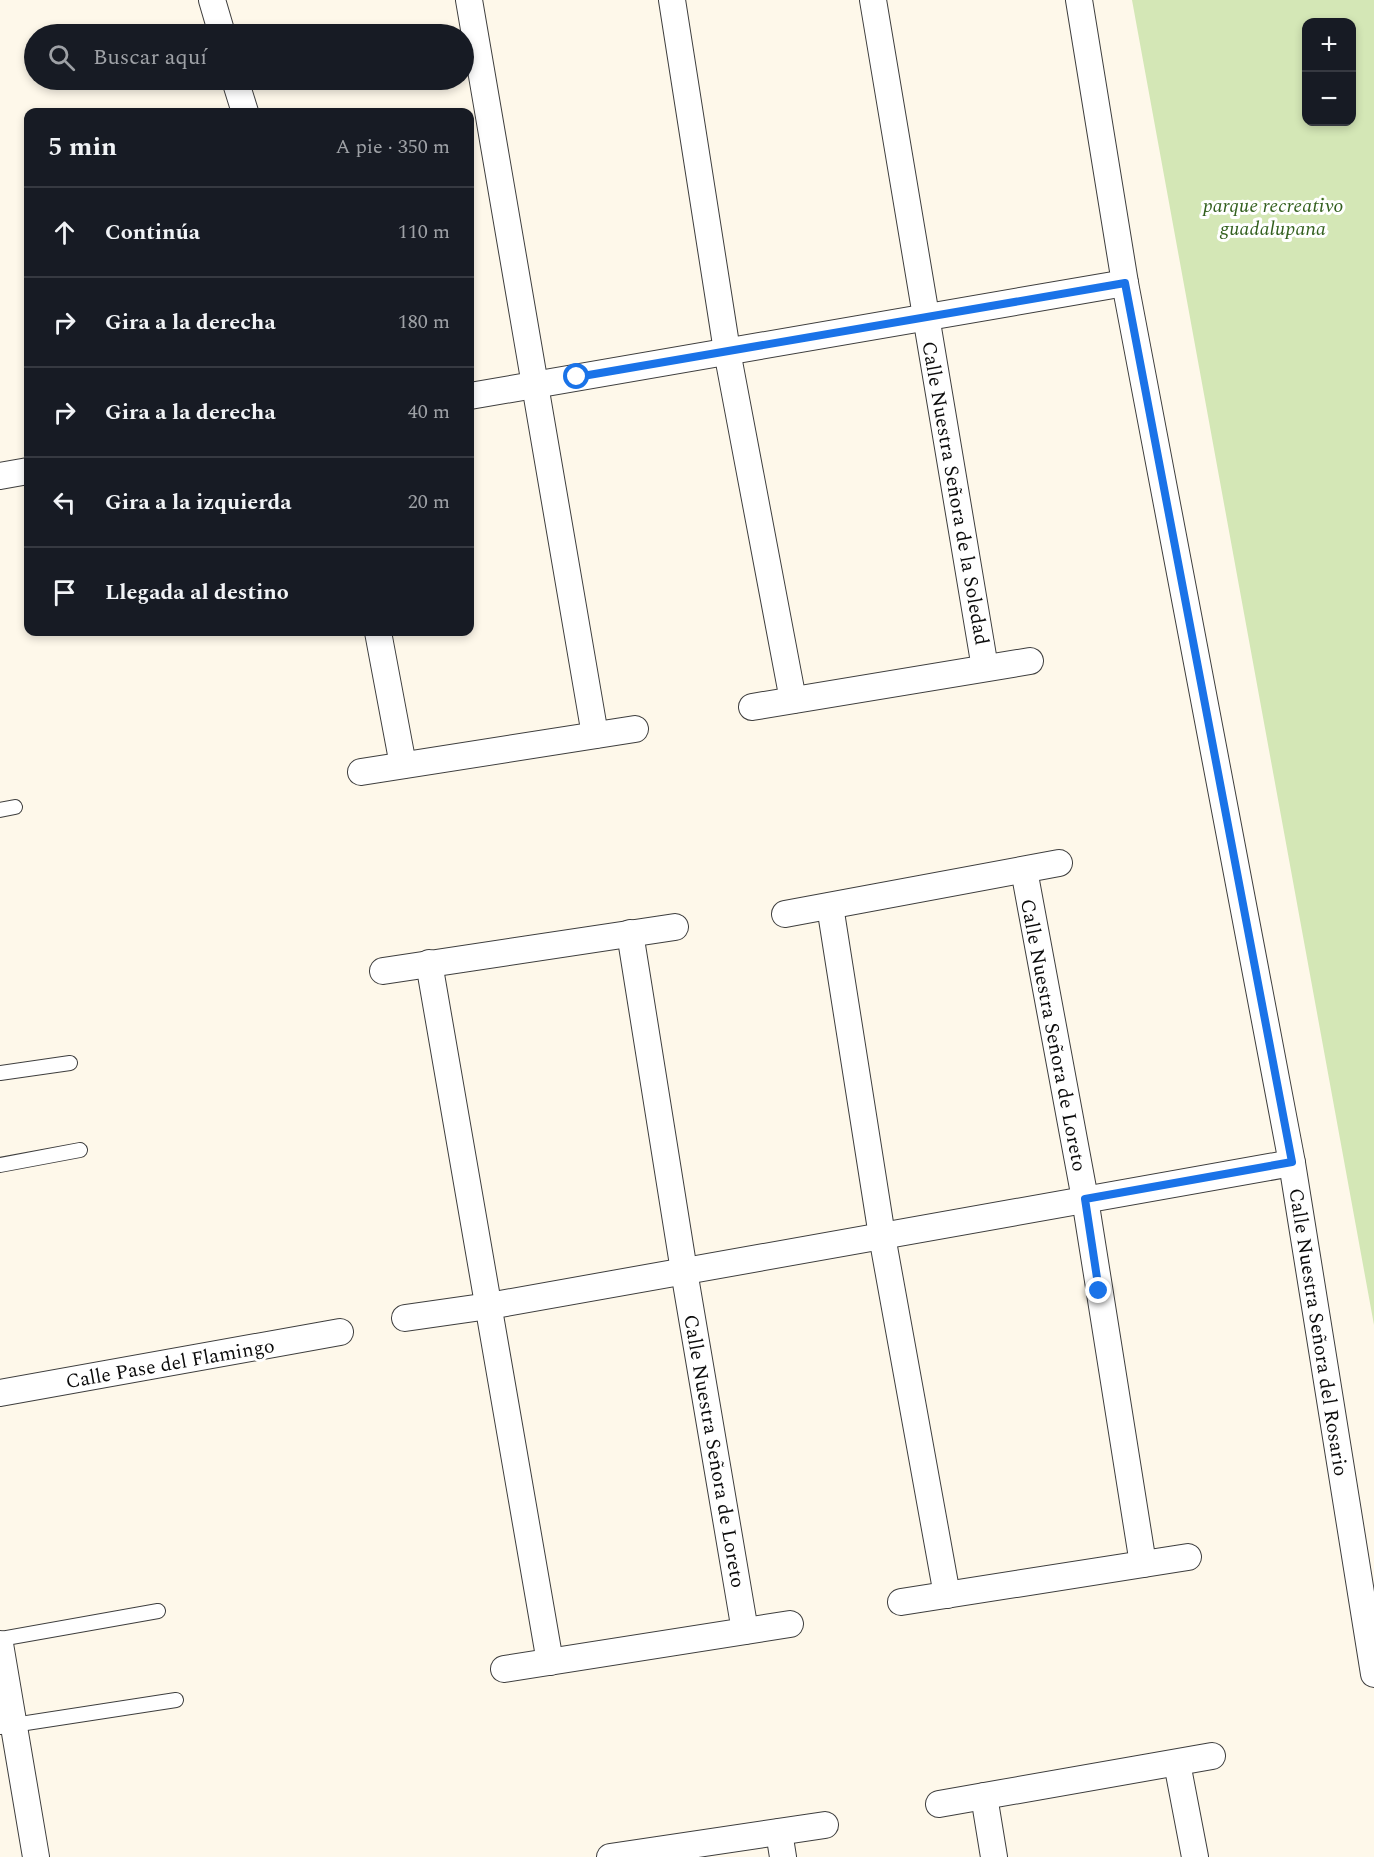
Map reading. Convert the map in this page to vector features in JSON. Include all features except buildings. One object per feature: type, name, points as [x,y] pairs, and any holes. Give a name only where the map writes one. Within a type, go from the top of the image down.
[{"type":"street","points":[[212,0],[219,24]]},
{"type":"street","points":[[469,0],[473,24]]},
{"type":"street","points":[[672,0],[727,351],[793,700]]},
{"type":"street","name":"Calle Nuestra Señora de la Soledad","points":[[873,0],[985,668]]},
{"type":"street","name":"Calle Nuestra Señora del Rosario","points":[[1079,0],[1125,283],[1292,1162],[1374,1674]]},
{"type":"street","points":[[474,28],[595,735]]},
{"type":"street","points":[[238,90],[244,108]]},
{"type":"street","name":"Calle Nuestra Señora de la Soledad","points":[[474,395],[1125,283]]},
{"type":"street","points":[[0,476],[24,472]]},
{"type":"street","points":[[379,636],[403,765]]},
{"type":"street","name":"Calle Nuestra Señora de la Soledad","points":[[752,707],[1030,661]]},
{"type":"street","points":[[361,772],[634,729]]},
{"type":"street","points":[[785,914],[1059,863]]},
{"type":"street","name":"Calle Nuestra Señora de Loreto","points":[[1024,870],[1085,1199],[1143,1564]]},
{"type":"street","points":[[830,906],[882,1236],[947,1595]]},
{"type":"street","points":[[382,971],[675,927]]},
{"type":"street","name":"Calle Nuestra Señora de Loreto","points":[[630,933],[745,1631]]},
{"type":"street","points":[[429,963],[550,1662]]},
{"type":"street","name":"Calle Nuestra Señora de Loreto","points":[[405,1318],[489,1306],[1292,1162]]},
{"type":"street","name":"Calle Pase del Flamingo","points":[[0,1393],[340,1332]]},
{"type":"street","points":[[901,1602],[1188,1557]]},
{"type":"street","points":[[504,1670],[790,1624]]},
{"type":"street","points":[[0,1644],[7,1726],[36,1857]]},
{"type":"street","points":[[939,1804],[1212,1756]]},
{"type":"street","points":[[1177,1763],[1195,1857]]},
{"type":"street","points":[[984,1796],[994,1857]]},
{"type":"street","points":[[609,1857],[825,1825]]},
{"type":"street","points":[[779,1832],[783,1857]]},
{"type":"lane","points":[[0,810],[15,807]]},
{"type":"lane","points":[[0,1073],[70,1063]]},
{"type":"lane","points":[[0,1165],[80,1150]]},
{"type":"lane","points":[[0,1638],[158,1611]]},
{"type":"lane","points":[[7,1726],[176,1700]]},
{"type":"green space","name":"parque recreativo guadalupana","points":[[1132,0],[1374,0],[1374,1325]]},
{"type":"route","points":[[577,377],[1125,283],[1292,1162],[1085,1199],[1099,1291]]}]
